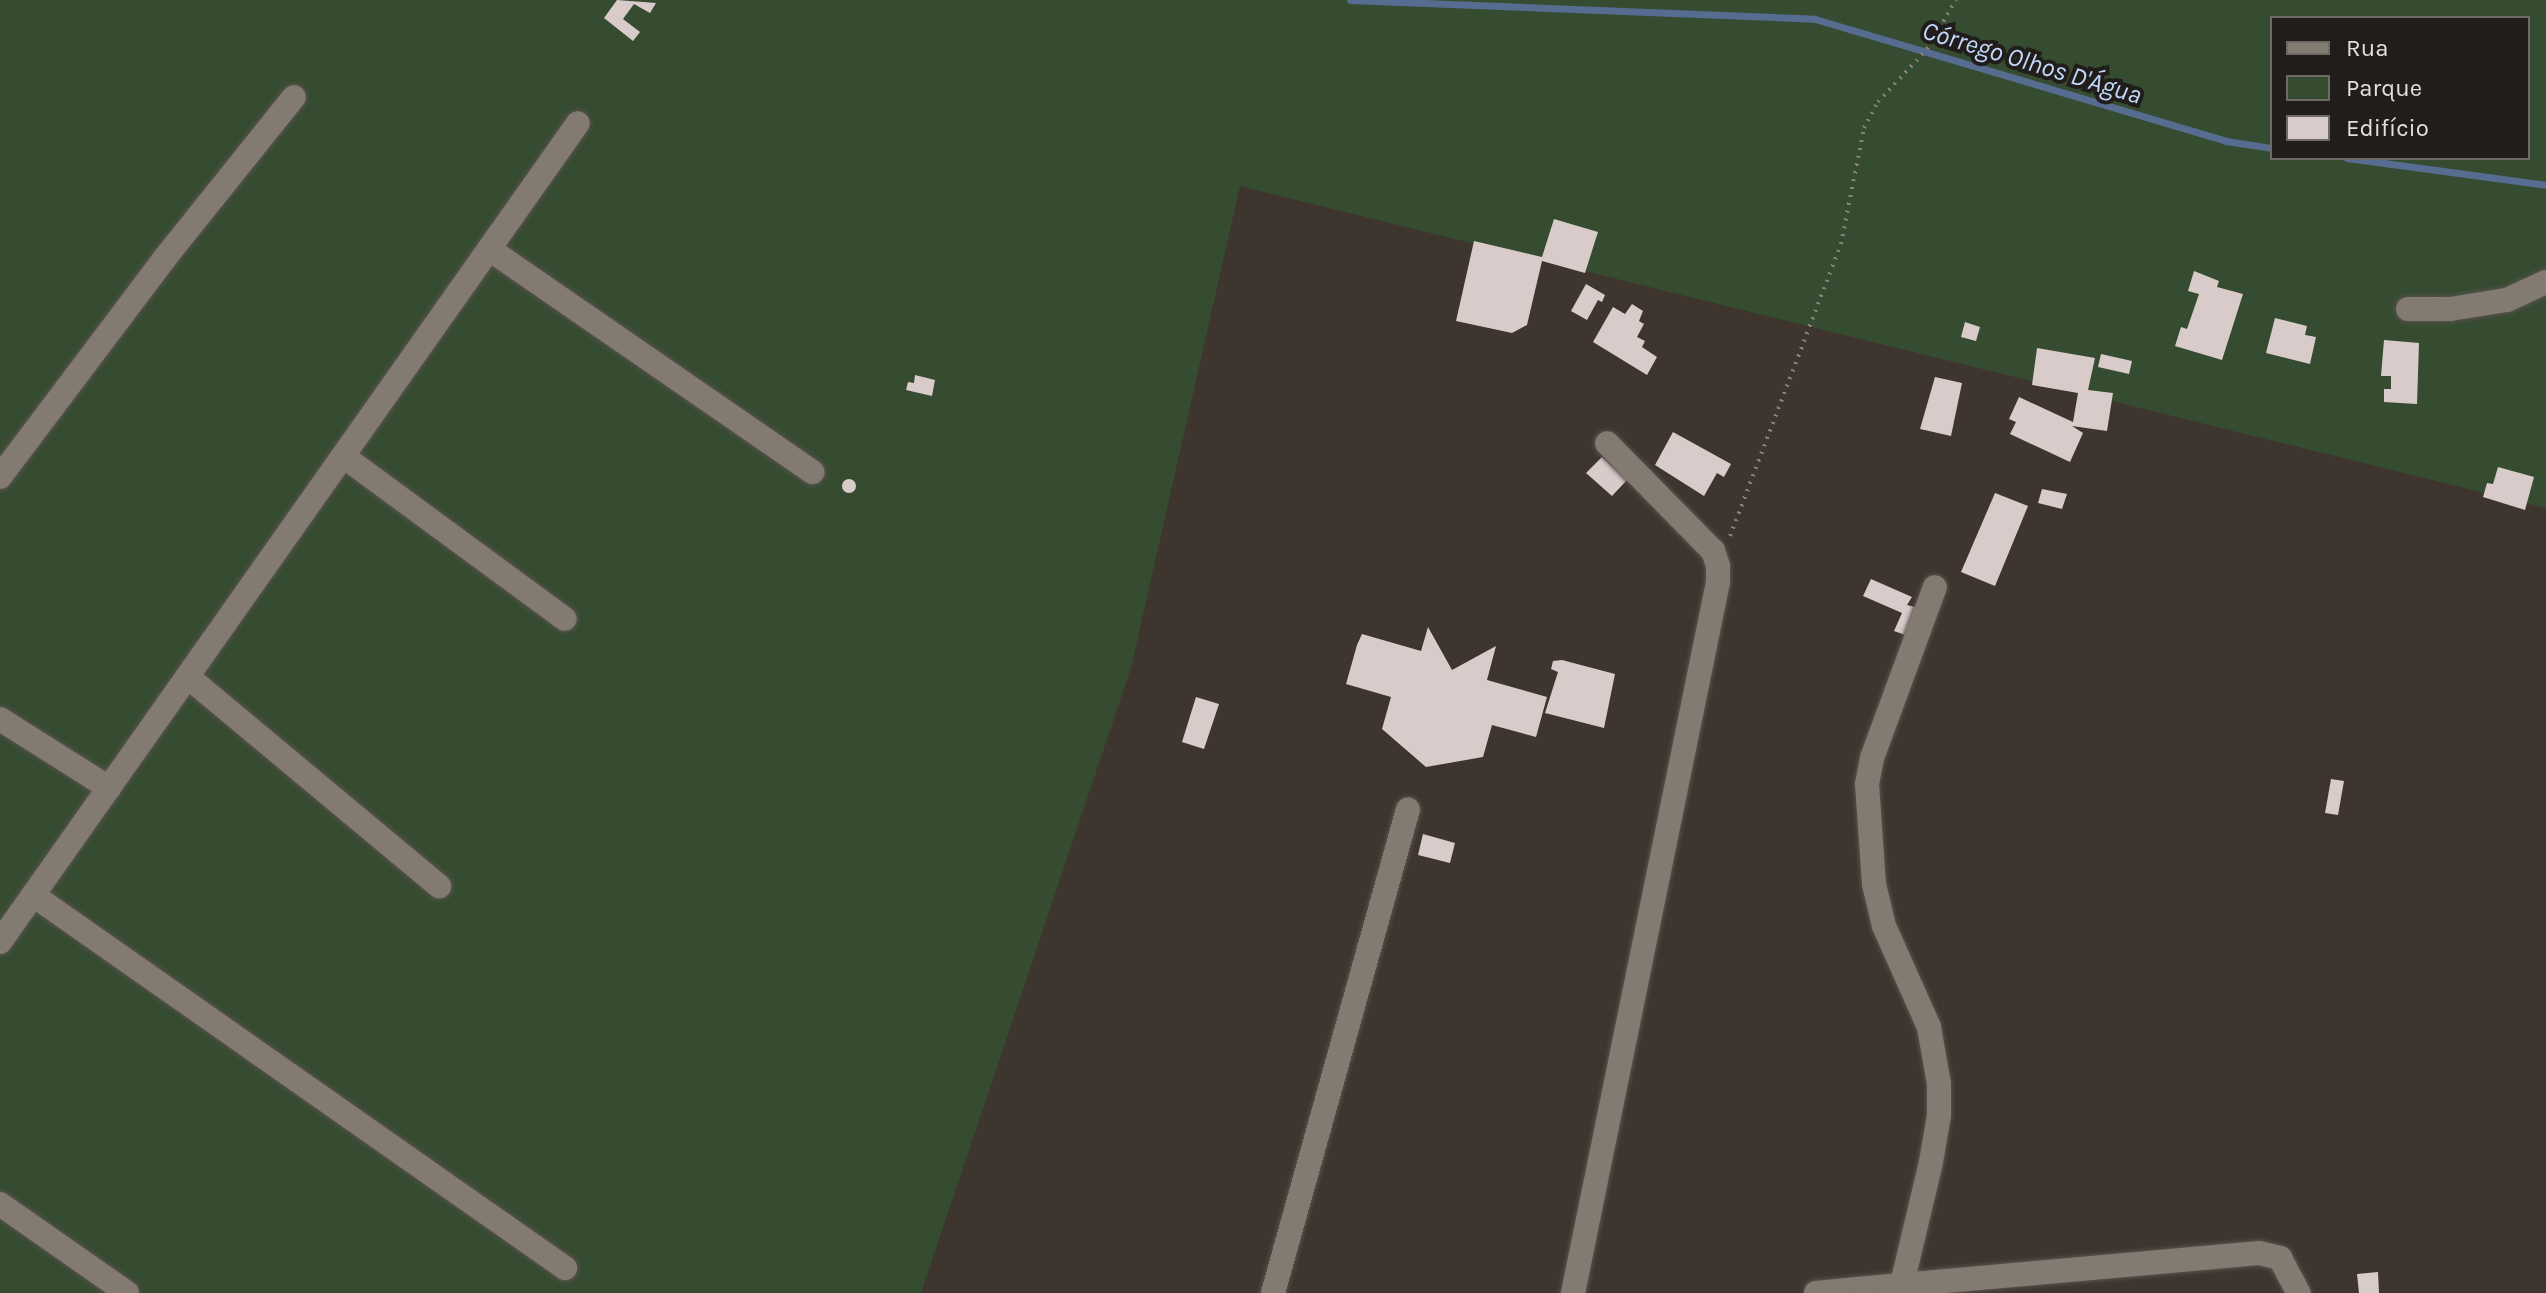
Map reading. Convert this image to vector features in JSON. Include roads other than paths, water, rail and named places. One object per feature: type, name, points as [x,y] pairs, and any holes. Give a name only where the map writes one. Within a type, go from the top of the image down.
[{"type":"street","points":[[0,477],[165,258],[294,97]]},
{"type":"street","points":[[0,942],[578,123]]},
{"type":"street","points":[[489,249],[812,472]]},
{"type":"street","points":[[2408,309],[2450,309],[2507,300],[2546,282]]},
{"type":"street","points":[[1573,1293],[1716,593],[1718,566],[1717,556],[1705,541],[1607,443]]},
{"type":"street","points":[[343,456],[565,619]]},
{"type":"street","points":[[1902,1284],[1931,1162],[1939,1084],[1929,1027],[1884,926],[1874,884],[1867,784],[1872,758],[1935,587]]},
{"type":"street","points":[[188,677],[439,886]]},
{"type":"street","points":[[0,719],[109,788]]},
{"type":"street","points":[[1273,1293],[1408,809]]},
{"type":"street","points":[[33,895],[565,1268]]},
{"type":"street","points":[[0,1204],[127,1293]]},
{"type":"street","points":[[1816,1293],[2259,1253],[2280,1258],[2299,1293]]},
{"type":"waterway","name":"Córrego Olhos D'Água","points":[[1350,0],[1815,19],[2226,141],[2270,148]]},
{"type":"waterway","name":"Córrego Olhos D'Água","points":[[2362,160],[2546,185]]}]
